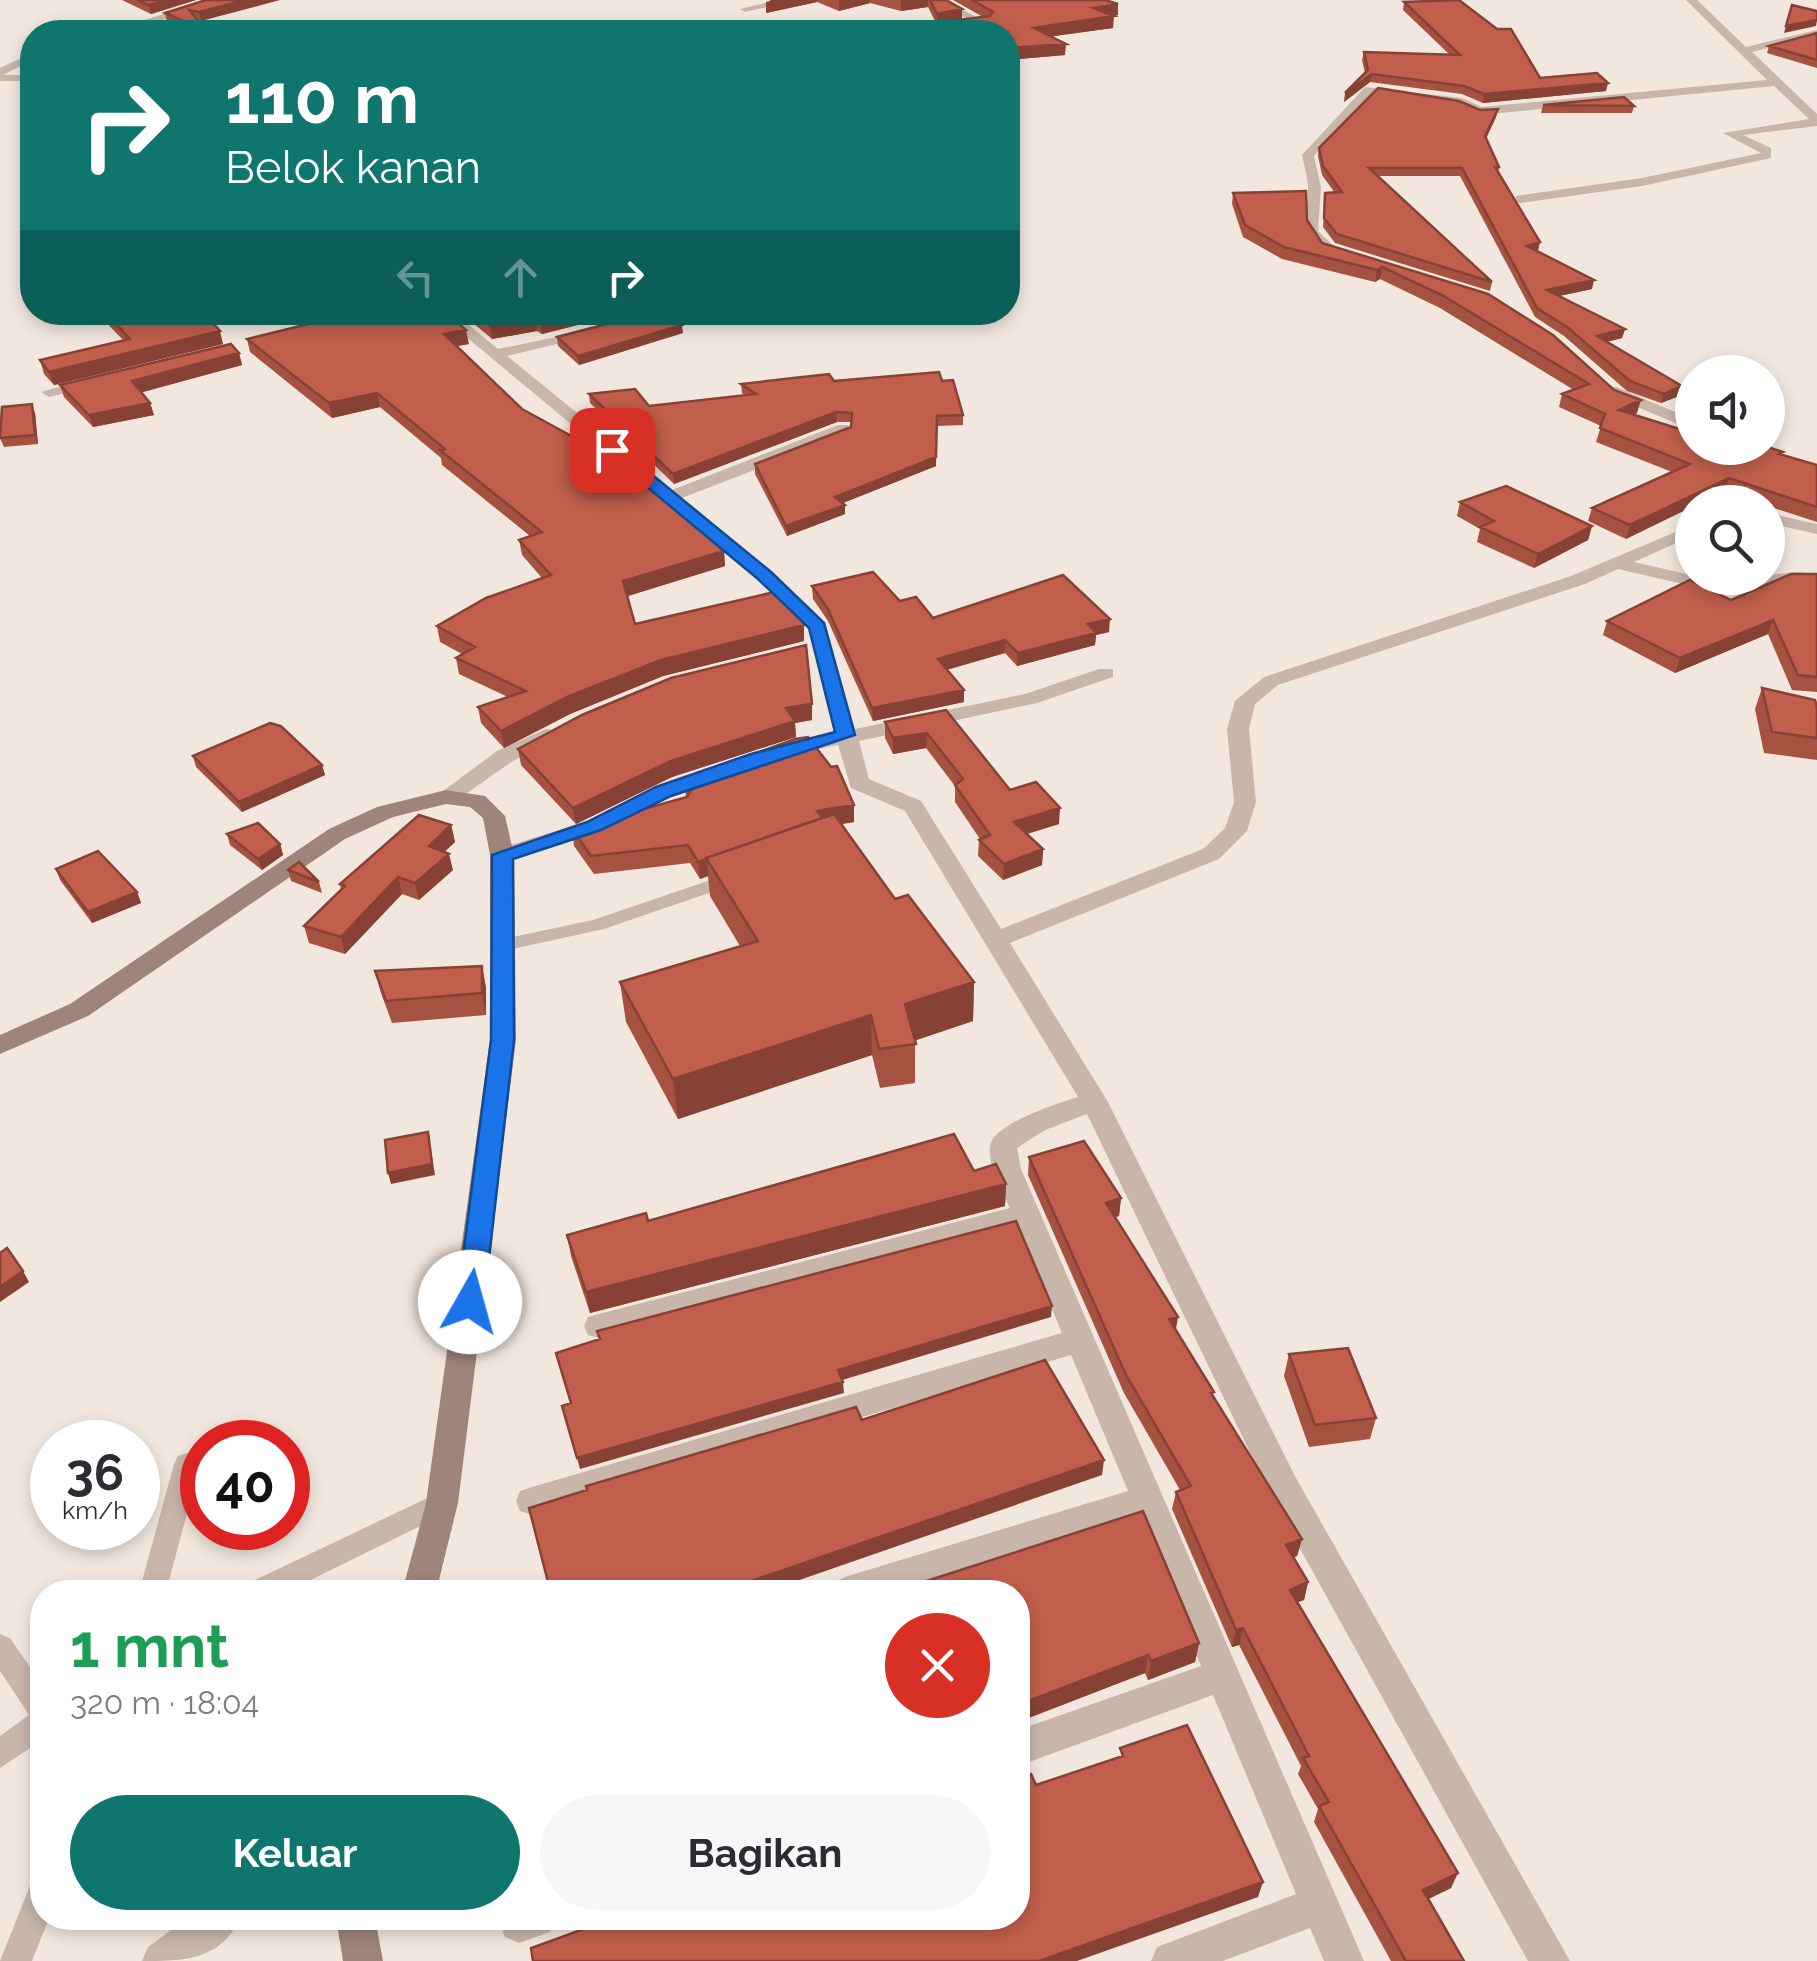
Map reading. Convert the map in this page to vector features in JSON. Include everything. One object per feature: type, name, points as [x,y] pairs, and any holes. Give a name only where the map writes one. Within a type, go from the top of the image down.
[{"type":"street","points":[[745,9],[795,0]]},
{"type":"street","points":[[937,0],[976,20]]},
{"type":"street","points":[[1691,0],[1816,120]]},
{"type":"street","points":[[202,18],[209,3]]},
{"type":"street","points":[[152,20],[209,3]]},
{"type":"street","points":[[1747,50],[1817,33]]},
{"type":"street","points":[[1357,259],[1328,250],[1314,235],[1308,211],[1316,189],[1308,154],[1370,90],[1462,102],[1480,111],[1778,82]]},
{"type":"street","points":[[1520,199],[1642,182],[1767,155],[1768,151],[1729,133],[1816,120]]},
{"type":"street","points":[[460,325],[764,575],[818,627],[858,783],[912,806],[1095,1102],[1284,1488],[1550,1961]]},
{"type":"street","points":[[498,354],[612,327]]},
{"type":"street","points":[[49,392],[112,377]]},
{"type":"street","points":[[1595,378],[1619,397],[1675,419]]},
{"type":"street","points":[[669,498],[844,430]]},
{"type":"street","points":[[1785,522],[1817,529]]},
{"type":"street","points":[[996,940],[1211,854],[1236,831],[1246,802],[1238,729],[1245,701],[1271,681],[1618,563],[1675,538]]},
{"type":"street","points":[[1618,563],[1708,587],[1761,584],[1785,577],[1817,580]]},
{"type":"street","points":[[794,651],[826,647]]},
{"type":"street","points":[[594,826],[664,791],[744,763],[846,735],[1030,698],[1106,673]]},
{"type":"street","points":[[446,797],[504,756],[573,721]]},
{"type":"street","points":[[0,1045],[28,1036],[79,1010],[337,834],[385,812],[446,797],[477,801],[494,816],[502,855],[502,1040],[442,1503],[423,1580]]},
{"type":"street","points":[[502,855],[680,804]]},
{"type":"street","points":[[1095,1102],[1040,1118],[1003,1144],[1007,1170],[1344,1961]]},
{"type":"street","points":[[600,1326],[1026,1215]]},
{"type":"street","points":[[532,1501],[1080,1340]]},
{"type":"street","points":[[887,1580],[1149,1499]]},
{"type":"street","points":[[1030,1744],[1223,1676]]},
{"type":"street","points":[[1171,1961],[1318,1905]]},
{"type":"street","points":[[162,1961],[204,1930]]},
{"type":"street","points":[[358,1930],[363,1961]]},
{"type":"lane","points":[[503,945],[597,924],[756,870]]},
{"type":"lane","points":[[155,1580],[180,1487]]},
{"type":"lane","points":[[284,1580],[442,1503]]},
{"type":"lane","points":[[0,1646],[30,1691]]},
{"type":"lane","points":[[0,1754],[30,1732]]},
{"type":"lane","points":[[16,1961],[30,1925]]},
{"type":"building","points":[[138,0],[166,0],[149,5]]},
{"type":"building","points":[[206,0],[245,0],[199,12],[189,10],[198,20],[181,20],[165,13]]},
{"type":"building","points":[[930,0],[946,0],[962,9],[937,14]]},
{"type":"building","points":[[972,0],[1105,0],[1118,4],[1093,8],[1114,16],[1034,28],[1066,44],[1020,47],[1020,20],[958,20],[990,16],[993,12]]},
{"type":"building","points":[[1459,0],[1497,29],[1511,29],[1540,78],[1597,73],[1608,83],[1484,94],[1464,86],[1372,74],[1345,93],[1368,70],[1364,52],[1460,55],[1404,2]]},
{"type":"building","points":[[1792,5],[1817,11],[1817,20],[1786,26]]},
{"type":"building","points":[[1817,33],[1817,60],[1769,46]]},
{"type":"building","points":[[1378,88],[1459,101],[1480,110],[1498,109],[1485,136],[1499,167],[1495,167],[1540,242],[1527,246],[1594,280],[1547,290],[1625,329],[1597,336],[1675,382],[1675,389],[1664,394],[1630,381],[1567,327],[1537,308],[1462,168],[1369,168],[1492,282],[1337,234],[1324,218],[1325,193],[1342,192],[1323,166],[1319,148]]},
{"type":"building","points":[[1624,97],[1634,106],[1543,105]]},
{"type":"building","points":[[1306,191],[1307,220],[1322,243],[1488,294],[1553,335],[1614,390],[1641,400],[1619,410],[1675,428],[1675,458],[1600,428],[1605,414],[1562,394],[1589,384],[1442,295],[1382,267],[1377,270],[1284,247],[1245,225],[1233,193]]},
{"type":"building","points":[[117,325],[215,325],[220,331],[49,372],[40,360],[130,339]]},
{"type":"building","points":[[304,325],[460,325],[466,330],[444,334],[522,409],[628,467],[724,551],[623,581],[635,624],[779,591],[802,613],[804,625],[661,660],[567,697],[501,731],[478,707],[526,691],[456,658],[475,647],[437,626],[486,598],[551,575],[519,540],[542,532],[440,450],[445,449],[377,393],[329,403],[247,339]]},
{"type":"building","points":[[603,325],[682,325],[578,356],[557,337]]},
{"type":"building","points":[[231,344],[239,353],[132,381],[150,403],[89,415],[60,385]]},
{"type":"building","points":[[939,372],[942,381],[953,380],[963,415],[937,416],[936,457],[835,497],[845,505],[786,526],[755,464],[851,427],[852,413],[836,412],[673,474],[589,394],[635,389],[649,406],[756,394],[741,384],[829,374],[834,381]]},
{"type":"building","points":[[32,404],[35,435],[0,438],[2,407]]},
{"type":"building","points":[[1785,456],[1817,465],[1817,507],[1785,496],[1785,485],[1750,485],[1729,478],[1714,485],[1675,485],[1675,504],[1630,525],[1592,508],[1688,465],[1785,465]]},
{"type":"building","points":[[1506,486],[1592,526],[1538,554],[1480,527],[1494,521],[1460,502]]},
{"type":"building","points":[[873,572],[900,601],[916,597],[933,618],[1063,575],[1110,619],[1088,624],[1096,633],[1018,653],[1005,640],[938,659],[964,690],[872,708],[828,609],[812,586]]},
{"type":"building","points":[[1817,574],[1817,677],[1798,675],[1773,620],[1680,658],[1607,621],[1675,587],[1675,595],[1721,595],[1731,600],[1743,595],[1785,595],[1785,577]]},
{"type":"building","points":[[806,645],[812,704],[786,708],[795,721],[671,761],[573,808],[518,749],[582,715],[671,678]]},
{"type":"building","points":[[1762,688],[1815,700],[1817,738],[1772,732]]},
{"type":"building","points":[[946,710],[1010,790],[1036,782],[1060,808],[1014,822],[1043,849],[1004,864],[979,840],[990,835],[955,785],[963,779],[927,733],[893,738],[885,722]]},
{"type":"building","points":[[270,723],[281,726],[322,765],[239,802],[193,756]]},
{"type":"building","points":[[808,737],[831,767],[837,766],[854,805],[817,811],[822,818],[698,862],[688,845],[591,856],[572,829],[687,797],[693,787],[684,780]]},
{"type":"building","points":[[834,814],[895,899],[908,895],[974,982],[905,1004],[916,1044],[879,1049],[871,1015],[673,1079],[620,982],[758,941],[706,858]]},
{"type":"building","points":[[419,815],[451,825],[429,846],[449,854],[415,883],[398,877],[341,937],[304,926],[345,886],[340,884]]},
{"type":"building","points":[[258,823],[280,844],[258,859],[227,834]]},
{"type":"building","points":[[98,851],[137,892],[88,912],[56,869]]},
{"type":"building","points":[[299,862],[319,882],[288,870]]},
{"type":"building","points":[[482,966],[482,993],[386,1001],[375,971]]},
{"type":"building","points":[[428,1132],[432,1164],[388,1173],[385,1140]]},
{"type":"building","points":[[954,1134],[974,1171],[996,1164],[1006,1184],[586,1292],[567,1235],[646,1213],[648,1221]]},
{"type":"building","points":[[1084,1141],[1121,1198],[1106,1203],[1178,1317],[1169,1319],[1302,1539],[1286,1545],[1308,1582],[1290,1590],[1458,1873],[1423,1890],[1464,1961],[1406,1961],[1319,1806],[1329,1802],[1303,1758],[1309,1756],[1243,1628],[1236,1630],[1176,1492],[1191,1486],[1126,1375],[1029,1157]]},
{"type":"building","points":[[1016,1221],[1052,1306],[838,1370],[843,1382],[577,1458],[562,1406],[571,1403],[556,1353],[600,1339],[597,1331]]},
{"type":"building","points":[[7,1248],[23,1271],[0,1287],[0,1253]]},
{"type":"building","points":[[1348,1348],[1376,1418],[1315,1425],[1289,1354]]},
{"type":"building","points":[[1045,1360],[1104,1460],[754,1580],[547,1580],[529,1508],[587,1490],[586,1486],[856,1407],[862,1420]]},
{"type":"building","points":[[1143,1511],[1199,1643],[1151,1661],[1148,1655],[1030,1700],[1030,1580],[930,1580]]},
{"type":"building","points":[[1187,1725],[1263,1882],[1039,1961],[533,1961],[531,1948],[581,1930],[1030,1930],[1030,1774],[1036,1785],[1123,1756],[1120,1748]]},
{"type":"route","points":[[470,1302],[502,1040],[502,855],[594,826],[664,791],[758,758],[846,735],[818,627],[764,575],[612,450]]}]
